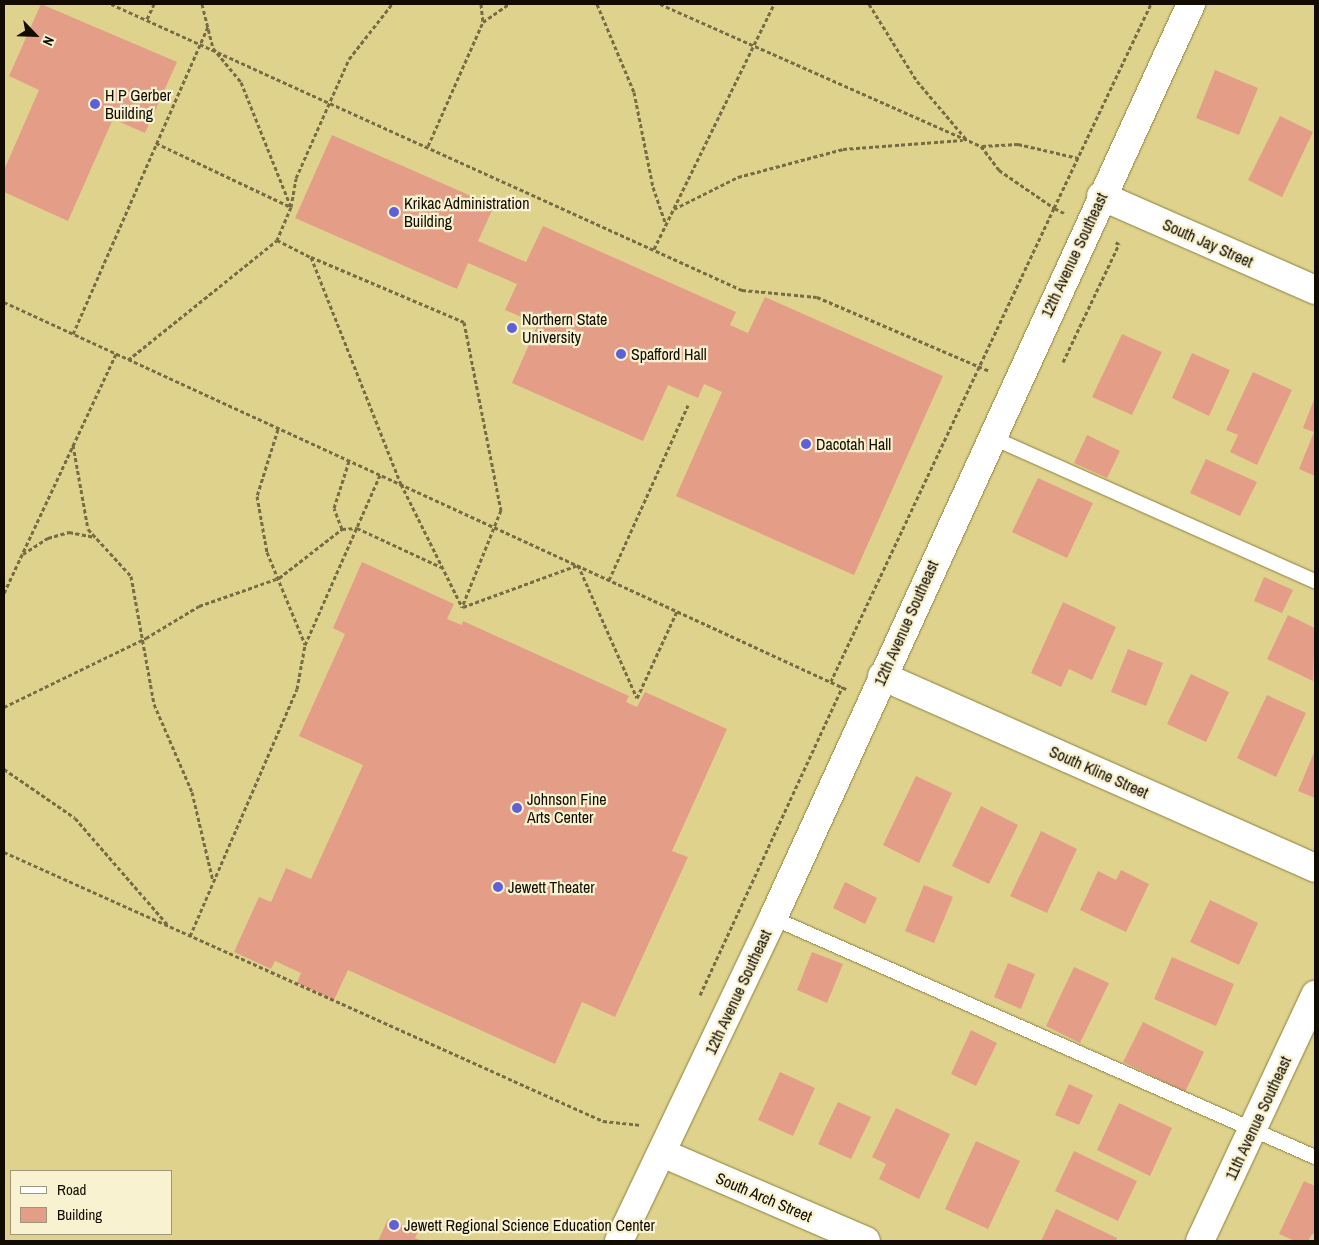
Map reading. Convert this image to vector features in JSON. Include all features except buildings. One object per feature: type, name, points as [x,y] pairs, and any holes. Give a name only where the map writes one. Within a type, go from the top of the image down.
[{"type":"street","name":"12th Avenue Southeast","points":[[619,1241],[773,918],[1101,196],[1191,4]]},
{"type":"street","name":"South Jay Street","points":[[1101,196],[1315,290]]},
{"type":"street","name":"South Kline Street","points":[[882,676],[1315,868]]},
{"type":"street","name":"11th Avenue Southeast","points":[[1200,1241],[1315,995]]},
{"type":"street","name":"South Arch Street","points":[[662,1153],[866,1241]]},
{"type":"lane","points":[[991,438],[1315,581]]},
{"type":"lane","points":[[773,918],[1315,1157]]},
{"type":"path","points":[[111,4],[200,42],[742,290],[817,297],[1016,382]]},
{"type":"path","points":[[147,19],[154,4]]},
{"type":"path","points":[[202,4],[213,48],[241,82],[290,207]]},
{"type":"path","points":[[128,360],[277,240],[290,207],[296,178],[349,59],[392,4]]},
{"type":"path","points":[[481,4],[484,22]]},
{"type":"path","points":[[428,146],[484,22],[509,4]]},
{"type":"path","points":[[597,4],[634,92],[653,187],[666,224]]},
{"type":"path","points":[[660,4],[981,146],[1018,144],[1078,158]]},
{"type":"path","points":[[654,249],[774,4]]},
{"type":"path","points":[[869,4],[917,81],[966,140]]},
{"type":"path","points":[[73,334],[208,26]]},
{"type":"path","points":[[674,209],[738,177],[843,149],[966,140]]},
{"type":"path","points":[[156,143],[290,207]]},
{"type":"path","points":[[831,681],[1054,208],[1000,170],[981,146]]},
{"type":"path","points":[[277,240],[311,257],[464,322],[500,493],[497,528],[462,607]]},
{"type":"path","points":[[311,257],[401,484],[462,607]]},
{"type":"path","points":[[4,302],[831,681],[869,706]]},
{"type":"path","points":[[4,592],[116,354]]},
{"type":"path","points":[[609,580],[688,405]]},
{"type":"path","points":[[278,429],[257,496],[267,552],[305,644]]},
{"type":"path","points":[[73,445],[78,487],[88,529],[131,576],[146,638],[154,704],[192,792],[213,883]]},
{"type":"path","points":[[342,529],[334,508],[349,461]]},
{"type":"path","points":[[190,936],[297,689],[305,644],[380,475]]},
{"type":"path","points":[[4,707],[146,638],[199,606],[279,578],[342,529],[357,528],[441,567]]},
{"type":"path","points":[[22,554],[48,538],[69,532],[96,538]]},
{"type":"path","points":[[462,607],[578,566]]},
{"type":"path","points":[[578,566],[637,698],[678,611]]},
{"type":"path","points":[[4,769],[75,818],[170,927]]},
{"type":"path","points":[[4,852],[603,1121],[640,1125]]},
{"type":"place","name":"H P Gerber Building","points":[[95,104]]},
{"type":"place","name":"Krikac Administration Building","points":[[394,212]]},
{"type":"place","name":"Northern State University","points":[[512,328]]},
{"type":"place","name":"Spafford Hall","points":[[621,354]]},
{"type":"place","name":"Dacotah Hall","points":[[806,444]]},
{"type":"place","name":"Johnson Fine Arts Center","points":[[517,808]]},
{"type":"place","name":"Jewett Theater","points":[[498,887]]},
{"type":"place","name":"Jewett Regional Science Education Center","points":[[394,1225]]}]
